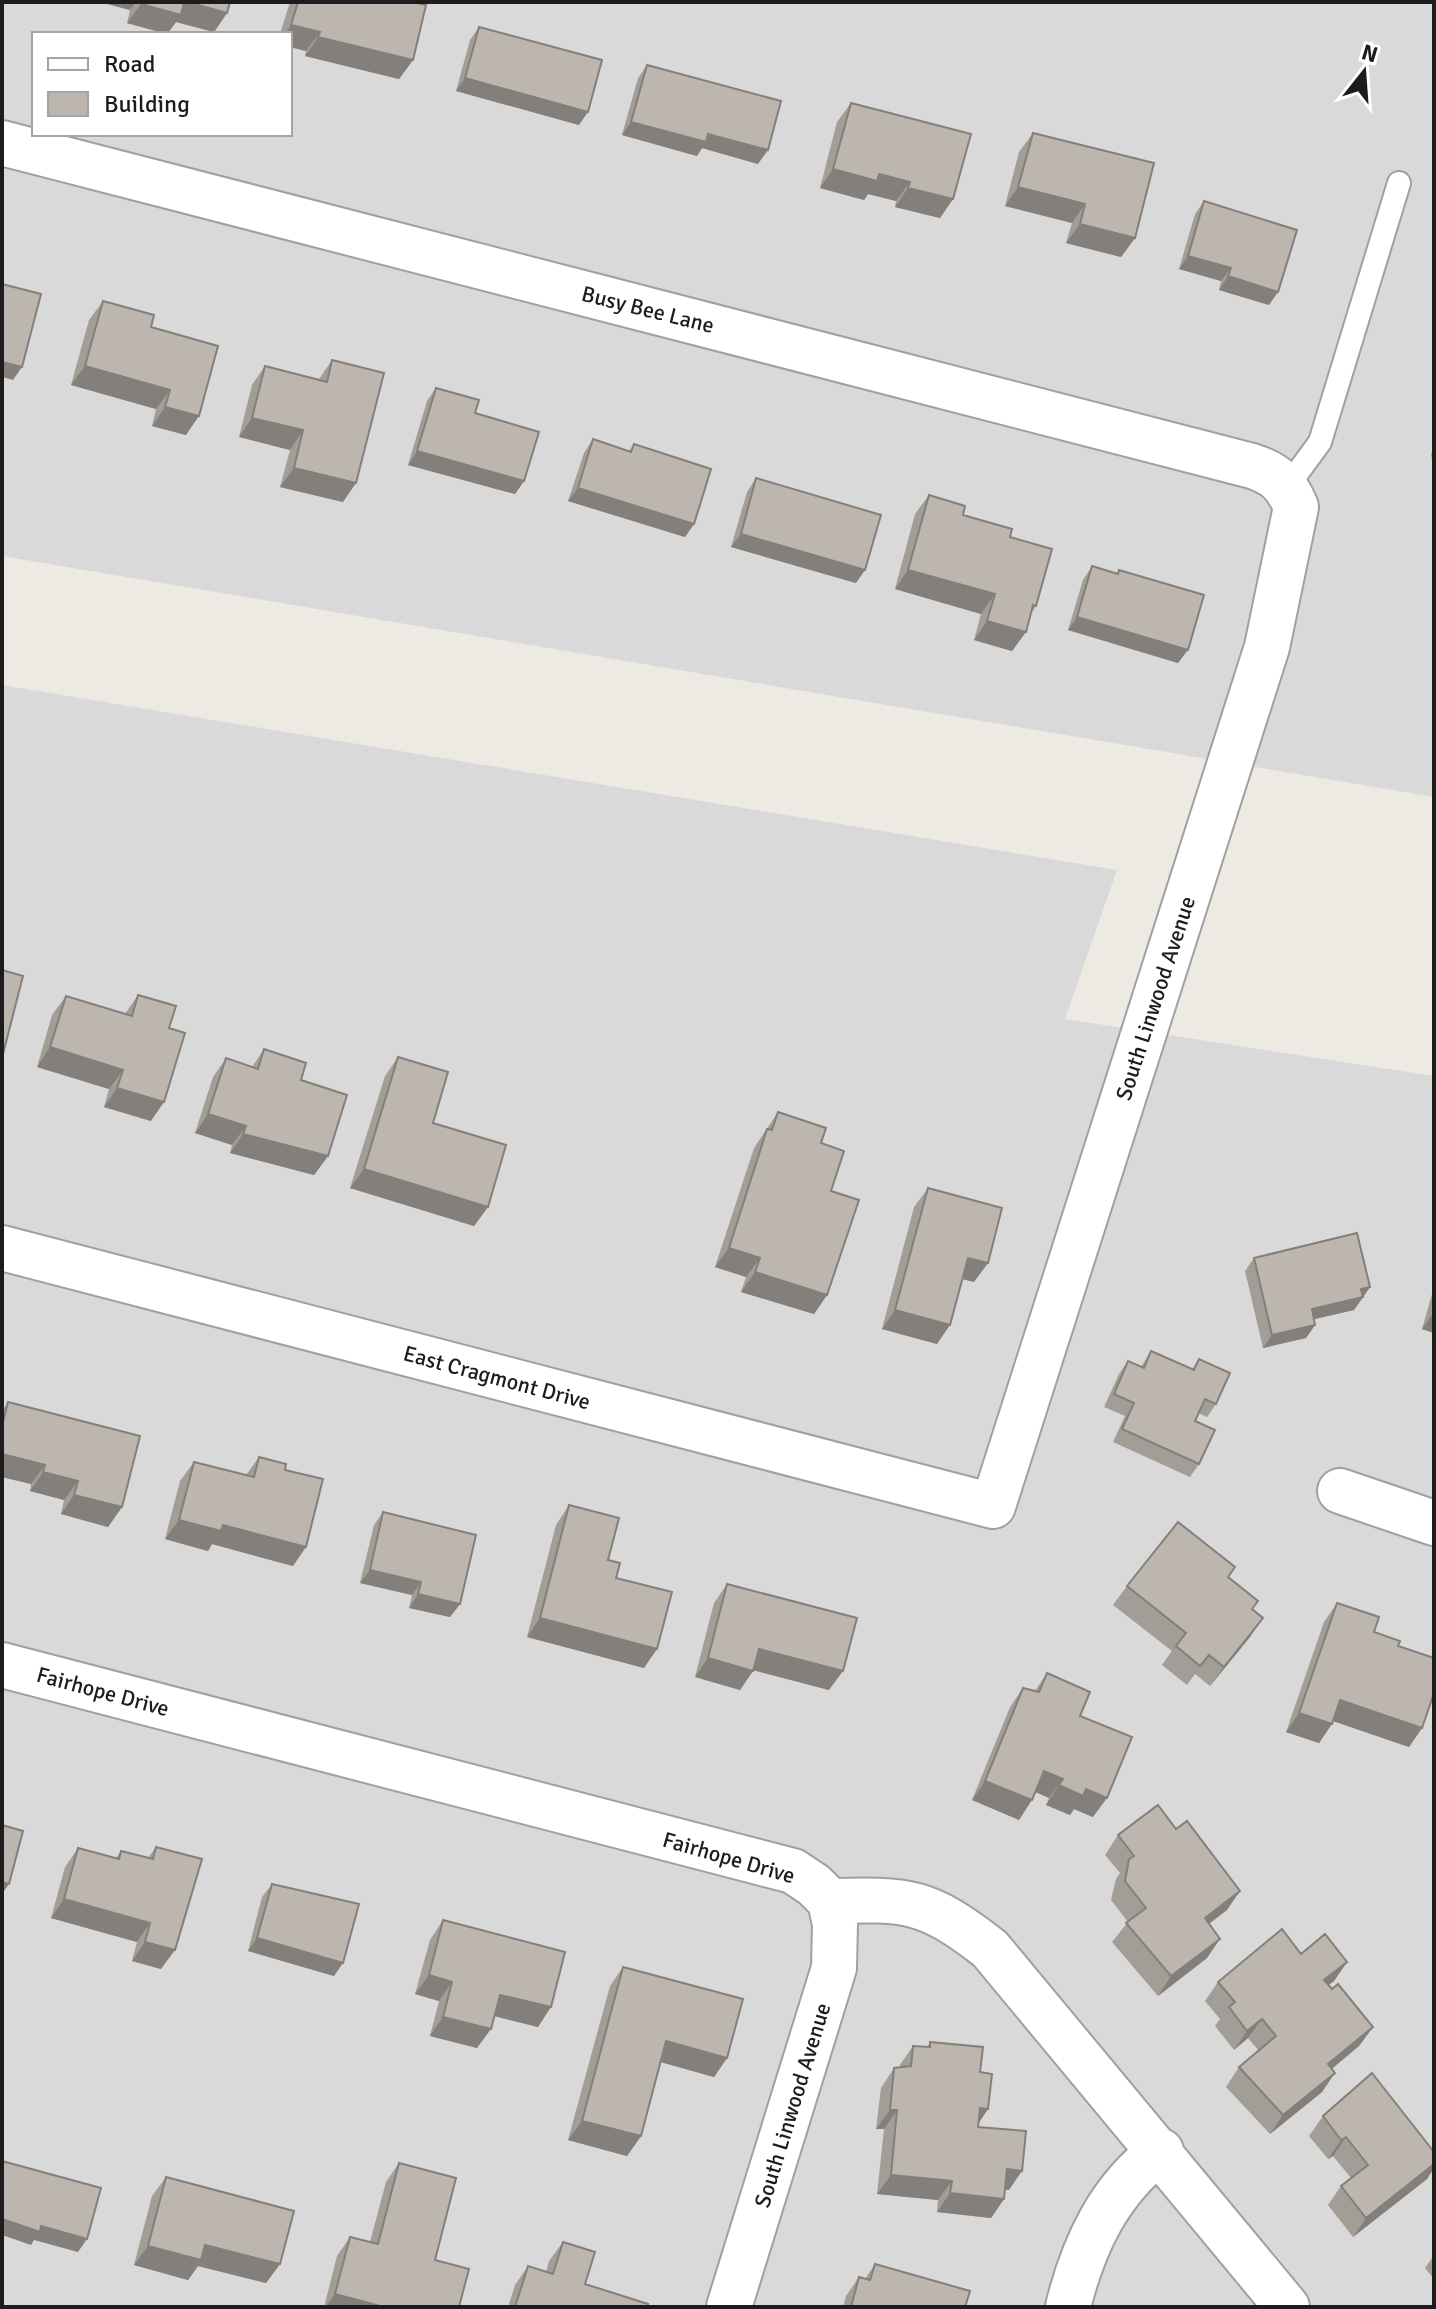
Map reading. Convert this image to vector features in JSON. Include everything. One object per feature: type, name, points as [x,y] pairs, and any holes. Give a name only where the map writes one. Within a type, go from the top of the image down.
[{"type":"street","name":"Busy Bee Lane","points":[[2,143],[1252,466],[1273,473],[1287,487]]},
{"type":"street","name":"South Linwood Avenue","points":[[993,1506],[1267,647],[1294,529],[1296,507],[1287,487]]},
{"type":"street","name":"East Cragmont Drive","points":[[2,1248],[993,1506]]},
{"type":"street","points":[[1340,1491],[1434,1523]]},
{"type":"street","name":"Fairhope Drive","points":[[2,1665],[793,1871],[830,1901]]},
{"type":"street","name":"South Linwood Avenue","points":[[729,2307],[834,1968],[835,1924],[830,1901]]},
{"type":"street","points":[[830,1901],[913,1902],[965,1929],[990,1949],[1161,2151],[1287,2307]]},
{"type":"street","points":[[1068,2307],[1082,2257],[1105,2212],[1136,2172],[1161,2151]]},
{"type":"lane","points":[[1287,487],[1320,442],[1399,183]]},
{"type":"shaded area","points":[[2,2],[1434,2],[1434,797],[2,556]]},
{"type":"shaded area","points":[[2,685],[1117,870],[1065,1019],[1434,1076],[1434,2307],[2,2307]]},
{"type":"building","points":[[141,2],[184,2],[181,15]]},
{"type":"building","points":[[187,2],[230,2],[227,13]]},
{"type":"building","points":[[298,2],[413,2],[426,5],[413,60],[318,37],[320,32],[291,25]]},
{"type":"building","points":[[479,27],[602,60],[588,112],[465,78]]},
{"type":"building","points":[[647,65],[781,101],[768,150],[708,134],[706,142],[631,122]]},
{"type":"building","points":[[851,103],[971,134],[953,199],[908,188],[910,182],[879,174],[877,181],[833,169]]},
{"type":"building","points":[[1033,133],[1154,163],[1135,238],[1080,224],[1085,204],[1018,187]]},
{"type":"building","points":[[1204,201],[1297,230],[1278,292],[1228,276],[1231,268],[1188,256]]},
{"type":"building","points":[[2,284],[41,294],[22,367],[2,362]]},
{"type":"building","points":[[103,301],[154,315],[151,327],[218,346],[199,416],[165,407],[170,390],[85,366]]},
{"type":"building","points":[[332,360],[384,373],[356,483],[294,468],[303,430],[252,418],[265,366],[327,382]]},
{"type":"building","points":[[436,388],[479,400],[475,413],[539,432],[524,481],[417,451]]},
{"type":"building","points":[[593,439],[631,452],[634,444],[711,469],[694,524],[578,488]]},
{"type":"building","points":[[756,478],[881,515],[865,570],[741,534]]},
{"type":"building","points":[[929,495],[965,506],[963,515],[1012,529],[1010,537],[1052,549],[1026,632],[987,621],[995,594],[908,570]]},
{"type":"building","points":[[1092,566],[1118,574],[1119,570],[1204,595],[1188,650],[1077,617]]},
{"type":"building","points":[[2,970],[23,976],[3,1054],[2,1053]]},
{"type":"building","points":[[138,995],[176,1006],[169,1028],[185,1033],[164,1102],[117,1088],[123,1070],[50,1047],[66,996],[132,1016]]},
{"type":"building","points":[[264,1049],[306,1063],[301,1080],[347,1095],[328,1156],[243,1134],[246,1126],[208,1114],[226,1058],[258,1069]]},
{"type":"building","points":[[398,1057],[448,1072],[433,1123],[506,1145],[488,1207],[364,1169]]},
{"type":"building","points":[[778,1112],[826,1128],[821,1143],[844,1151],[831,1191],[859,1200],[827,1295],[755,1272],[760,1258],[729,1248],[767,1129],[772,1130]]},
{"type":"building","points":[[928,1188],[1002,1208],[988,1263],[968,1258],[950,1325],[895,1310]]},
{"type":"building","points":[[1357,1233],[1370,1287],[1361,1289],[1363,1297],[1312,1309],[1315,1325],[1272,1335],[1254,1258]]},
{"type":"building","points":[[1151,1351],[1194,1370],[1199,1359],[1230,1373],[1216,1404],[1205,1399],[1195,1421],[1215,1430],[1199,1464],[1122,1429],[1134,1403],[1114,1394],[1128,1361],[1144,1368]]},
{"type":"building","points":[[8,1402],[140,1436],[122,1507],[74,1495],[78,1481],[43,1472],[45,1465],[2,1454],[2,1426]]},
{"type":"building","points":[[259,1457],[286,1464],[285,1470],[323,1479],[306,1547],[223,1525],[221,1531],[179,1520],[194,1462],[254,1477]]},
{"type":"building","points":[[569,1505],[619,1518],[608,1560],[620,1563],[616,1578],[672,1592],[657,1649],[540,1618]]},
{"type":"building","points":[[383,1512],[476,1535],[460,1604],[418,1594],[421,1582],[370,1570]]},
{"type":"building","points":[[1178,1522],[1235,1567],[1228,1577],[1258,1601],[1252,1609],[1263,1618],[1224,1667],[1209,1655],[1200,1666],[1176,1646],[1186,1633],[1127,1586]]},
{"type":"building","points":[[727,1584],[857,1618],[843,1671],[759,1649],[753,1671],[708,1658]]},
{"type":"building","points":[[1337,1603],[1379,1617],[1374,1632],[1400,1641],[1398,1646],[1434,1658],[1434,1693],[1422,1728],[1340,1700],[1332,1724],[1299,1713]]},
{"type":"building","points":[[1047,1673],[1090,1692],[1080,1716],[1132,1737],[1107,1798],[1086,1789],[1083,1796],[1059,1785],[1063,1779],[1044,1771],[1032,1800],[985,1781],[1023,1688],[1039,1692]]},
{"type":"building","points":[[1158,1805],[1176,1829],[1187,1821],[1240,1891],[1205,1918],[1220,1939],[1171,1976],[1126,1923],[1146,1908],[1125,1881],[1129,1859],[1134,1856],[1118,1835]]},
{"type":"building","points":[[2,1825],[23,1831],[9,1884],[2,1882]]},
{"type":"building","points":[[156,1847],[202,1859],[175,1950],[145,1942],[150,1923],[64,1899],[78,1848],[119,1859],[121,1851],[153,1859]]},
{"type":"building","points":[[272,1884],[359,1904],[343,1963],[257,1938]]},
{"type":"building","points":[[443,1920],[565,1952],[551,2007],[500,1995],[491,2029],[443,2017],[452,1982],[429,1975]]},
{"type":"building","points":[[1282,1929],[1301,1954],[1325,1934],[1347,1962],[1324,1980],[1332,1989],[1338,1984],[1373,2027],[1328,2064],[1335,2073],[1283,2115],[1239,2067],[1276,2036],[1262,2019],[1247,2031],[1229,2007],[1235,2002],[1218,1982]]},
{"type":"building","points":[[623,1967],[743,1999],[727,2058],[666,2041],[641,2136],[582,2121]]},
{"type":"building","points":[[930,2042],[983,2047],[980,2072],[992,2074],[988,2109],[980,2108],[978,2127],[1026,2131],[1022,2171],[1007,2169],[1004,2199],[950,2193],[952,2181],[891,2175],[897,2110],[890,2110],[894,2068],[911,2066],[913,2046],[930,2047]]},
{"type":"building","points":[[1372,2073],[1434,2152],[1434,2164],[1366,2218],[1341,2186],[1368,2165],[1346,2137],[1341,2140],[1323,2116]]},
{"type":"building","points":[[2,2161],[101,2188],[87,2239],[41,2226],[40,2232],[2,2219]]},
{"type":"building","points":[[399,2163],[456,2178],[435,2260],[469,2269],[459,2307],[384,2307],[335,2294],[350,2237],[378,2244]]},
{"type":"building","points":[[166,2177],[294,2211],[280,2264],[205,2245],[201,2260],[148,2246]]},
{"type":"building","points":[[563,2242],[595,2252],[585,2284],[648,2304],[647,2307],[515,2307],[528,2266],[553,2274]]},
{"type":"building","points":[[875,2264],[970,2291],[965,2307],[851,2307],[859,2277],[870,2280]]}]
